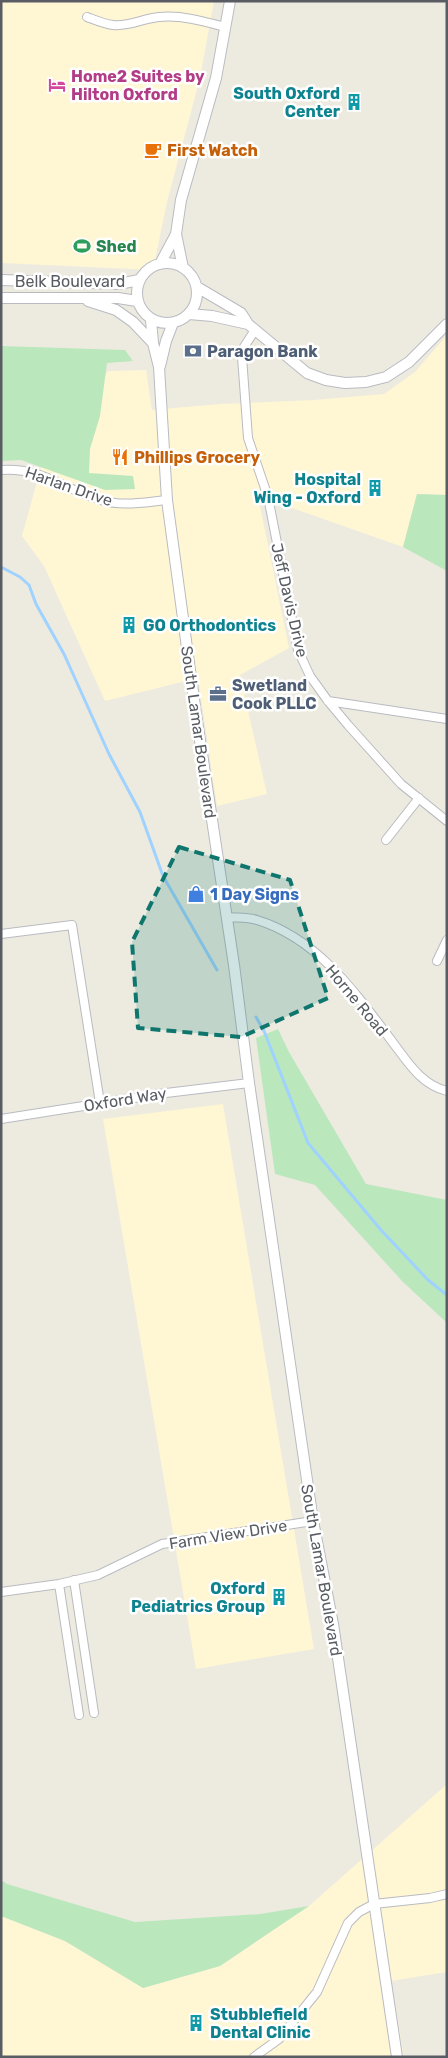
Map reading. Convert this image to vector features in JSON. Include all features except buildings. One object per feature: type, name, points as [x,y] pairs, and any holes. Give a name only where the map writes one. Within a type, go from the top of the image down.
[{"type":"street","points":[[160,264],[176,234],[182,200],[216,78],[230,1]]},
{"type":"street","points":[[86,17],[113,25],[139,22],[157,17],[195,18],[225,27]]},
{"type":"street","points":[[176,234],[183,268]]},
{"type":"street","points":[[168,263],[183,268],[194,279],[197,286],[198,296],[195,306],[189,314],[173,323],[158,323],[152,320],[140,308],[137,301],[136,290],[139,280],[144,273],[160,264],[168,263]]},
{"type":"street","name":"Belk Boulevard","points":[[1,280],[119,284],[139,280]]},
{"type":"street","points":[[197,286],[241,313],[252,327],[307,373],[326,380],[345,383],[366,382],[386,377],[409,362],[447,324]]},
{"type":"street","name":"Belk Boulevard","points":[[1,298],[118,298],[137,301]]},
{"type":"street","points":[[77,298],[116,310],[133,322],[153,343]]},
{"type":"street","points":[[189,314],[212,316],[252,327]]},
{"type":"street","name":"South Lamar Boulevard","points":[[152,320],[153,343],[159,367],[167,500],[194,705],[227,917],[249,1083],[313,1521],[333,1624],[397,2057]]},
{"type":"street","name":"South Lamar Boulevard","points":[[159,367],[173,323]]},
{"type":"street","name":"Jeff Davis Drive","points":[[252,327],[242,358],[248,438],[268,497],[298,650],[310,676],[328,701],[401,784],[447,821]]},
{"type":"street","name":"Harlan Drive","points":[[1,470],[18,469],[45,476],[100,500],[123,504],[167,500]]},
{"type":"street","points":[[328,701],[447,719]]},
{"type":"street","points":[[386,840],[419,798]]},
{"type":"street","name":"Horne Road","points":[[227,917],[256,919],[295,937],[331,966],[375,1018],[417,1074],[436,1089],[447,1092]]},
{"type":"street","points":[[1,934],[72,925],[100,1103]]},
{"type":"street","points":[[437,961],[447,940]]},
{"type":"street","name":"Oxford Way","points":[[1,1119],[100,1103],[249,1083]]},
{"type":"street","name":"Farm View Drive","points":[[1,1592],[59,1584],[98,1574],[162,1544],[313,1521]]},
{"type":"street","points":[[74,1580],[94,1713]]},
{"type":"street","points":[[59,1584],[79,1714]]},
{"type":"street","points":[[254,2057],[279,2039],[317,1992],[348,1923],[359,1912],[374,1904],[430,1898],[447,1894]]},
{"type":"highlighted area","points":[[179,847],[290,880],[328,998],[241,1037],[138,1028],[132,942]]},
{"type":"shaded area","points":[[1,1],[214,1],[200,78],[167,202],[153,270],[1,263]]},
{"type":"shaded area","points":[[447,335],[447,495],[417,494],[403,547],[258,496],[289,648],[240,675],[267,794],[217,806],[198,678],[105,701],[44,566],[22,536],[44,456],[108,371],[146,370],[152,410],[384,394],[415,372]]},
{"type":"shaded area","points":[[223,1104],[314,1649],[196,1669],[103,1119]]},
{"type":"shaded area","points":[[447,1784],[447,1972],[391,1981],[404,2057],[1,2057],[1,1916],[65,1941],[143,1988],[220,1966],[309,1906]]},
{"type":"green space","points":[[1,346],[125,350],[133,361],[107,363],[100,416],[90,449],[89,473],[133,476],[135,489],[105,490],[21,460],[1,461]]},
{"type":"green space","points":[[417,494],[447,495],[447,571],[403,547]]},
{"type":"green space","points":[[278,1029],[289,1052],[366,1184],[447,1200],[447,1323],[402,1281],[315,1185],[275,1174],[256,1038]]},
{"type":"green space","points":[[1,1880],[7,1884],[135,1922],[260,1914],[309,1906],[220,1966],[143,1988],[65,1941],[1,1916]]},
{"type":"waterway","points":[[1,567],[20,577],[29,585],[36,604],[64,654],[109,754],[140,812],[163,876],[217,970]]},
{"type":"waterway","points":[[256,1017],[264,1031],[308,1143],[381,1230],[428,1280],[447,1295]]},
{"type":"place","name":"Home2 Suites by Hilton Oxford","points":[[57,85]]},
{"type":"place","name":"South Oxford Center","points":[[354,102]]},
{"type":"place","name":"First Watch","points":[[153,150]]},
{"type":"place","name":"Shed","points":[[82,246]]},
{"type":"place","name":"Paragon Bank","points":[[193,351]]},
{"type":"place","name":"Phillips Grocery","points":[[120,457]]},
{"type":"place","name":"Hospital Wing - Oxford","points":[[375,488]]},
{"type":"place","name":"GO Orthodontics","points":[[129,625]]},
{"type":"place","name":"Swetland Cook PLLC","points":[[218,694]]},
{"type":"place","name":"1 Day Signs","points":[[196,894]]},
{"type":"place","name":"Oxford Pediatrics Group","points":[[279,1597]]},
{"type":"place","name":"Stubblefield Dental Clinic","points":[[196,2023]]}]
